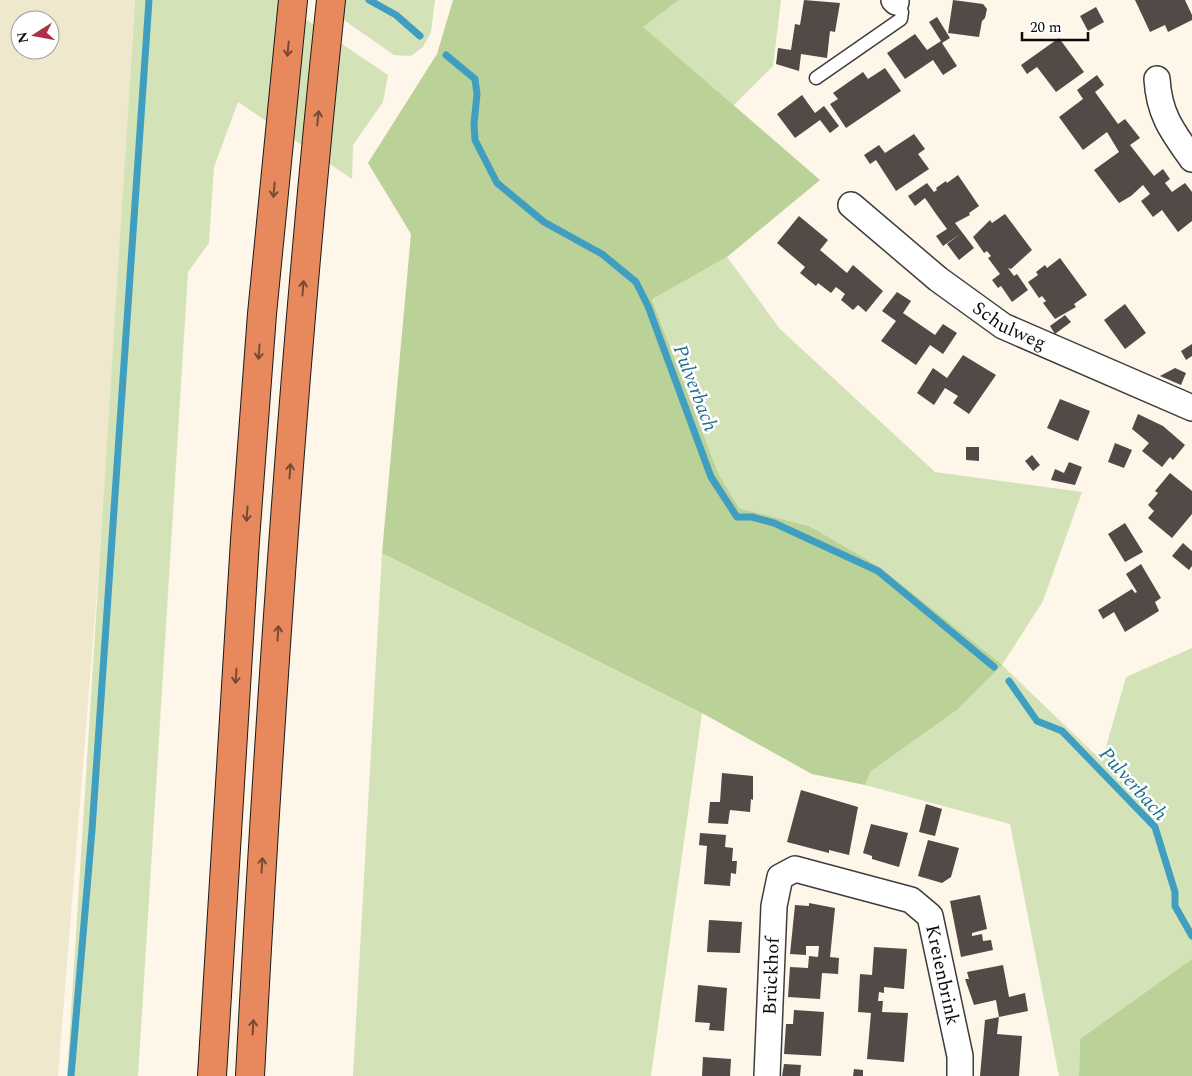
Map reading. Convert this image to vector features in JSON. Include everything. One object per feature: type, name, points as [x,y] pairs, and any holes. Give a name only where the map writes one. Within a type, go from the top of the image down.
[{"type":"highway","points":[[212,1076],[244,559],[262,314],[293,0]]},
{"type":"highway","points":[[250,1076],[270,735],[313,166],[330,0]]},
{"type":"street","points":[[1157,79],[1158,96],[1165,119],[1192,159]]},
{"type":"street","name":"Schulweg","points":[[851,204],[938,279],[1003,326],[1192,408]]},
{"type":"street","name":"Kreienbrink","points":[[780,877],[795,869],[850,882],[911,900],[930,916],[960,1056],[960,1076]]},
{"type":"street","name":"Brückhof","points":[[767,1076],[774,906],[780,877]]},
{"type":"lane","points":[[816,78],[901,19],[902,12],[895,1]]},
{"type":"shaded area","points":[[0,0],[135,0],[102,529],[58,1076],[0,1076]]},
{"type":"green space","points":[[135,0],[277,0],[388,75],[383,102],[353,145],[352,179],[238,102],[214,167],[209,243],[188,272],[138,1076],[67,1076]]},
{"type":"green space","points":[[315,0],[435,0],[431,32],[423,47],[411,56],[394,55]]},
{"type":"green space","points":[[453,0],[679,0],[643,27],[820,180],[727,257],[652,299],[718,473],[739,508],[809,526],[881,568],[1002,665],[957,710],[870,772],[865,785],[812,774],[702,713],[382,553],[411,234],[368,163],[437,54]]},
{"type":"green space","points":[[679,0],[781,0],[773,66],[733,106],[642,27]]},
{"type":"green space","points":[[727,257],[780,329],[935,472],[1082,492],[1043,601],[1002,665],[1102,761],[1126,677],[1192,648],[1192,959],[1080,1039],[1079,1076],[1059,1076],[1010,824],[865,785],[870,772],[957,710],[1001,665],[809,526],[739,508],[718,473],[652,298]]},
{"type":"green space","points":[[382,553],[702,713],[651,1076],[353,1076]]},
{"type":"green space","points":[[1192,959],[1192,1076],[1079,1076],[1080,1039]]},
{"type":"building","points":[[804,0],[840,3],[835,32],[830,31],[827,58],[801,54],[799,71],[776,64],[778,48],[791,50],[795,24],[800,25]]},
{"type":"building","points":[[953,0],[983,4],[987,9],[985,18],[982,21],[979,37],[948,33]]},
{"type":"building","points":[[1135,0],[1185,0],[1192,15],[1192,20],[1168,32],[1165,25],[1150,32]]},
{"type":"building","points":[[1096,7],[1104,22],[1088,31],[1080,16]]},
{"type":"building","points":[[937,17],[950,38],[942,43],[957,66],[943,75],[933,60],[905,79],[887,53],[915,34],[927,50],[941,41],[929,22]]},
{"type":"building","points":[[1059,38],[1084,72],[1056,92],[1037,67],[1027,74],[1021,65]]},
{"type":"building","points":[[885,68],[901,91],[846,128],[830,104],[838,99],[833,93],[863,72],[868,79]]},
{"type":"building","points":[[1097,75],[1104,85],[1095,92],[1118,124],[1125,119],[1140,138],[1130,145],[1154,176],[1163,169],[1170,179],[1165,183],[1172,192],[1185,183],[1192,192],[1192,221],[1178,232],[1162,210],[1153,217],[1141,201],[1150,194],[1143,185],[1131,196],[1119,203],[1094,170],[1119,152],[1107,132],[1083,150],[1059,117],[1083,99],[1077,90]]},
{"type":"building","points":[[802,95],[815,113],[824,106],[839,126],[830,133],[820,120],[795,138],[777,114]]},
{"type":"building","points":[[914,134],[925,149],[918,154],[929,169],[896,191],[876,160],[870,164],[864,155],[879,145],[885,153]]},
{"type":"building","points":[[958,175],[979,206],[969,213],[970,215],[955,223],[974,248],[959,260],[947,244],[960,234],[943,246],[936,236],[947,229],[925,198],[915,206],[908,196],[927,183],[934,192],[937,190],[936,188]]},
{"type":"building","points":[[1005,214],[1032,250],[1011,269],[1008,268],[1014,276],[1017,274],[1028,290],[1012,302],[1001,286],[998,288],[992,280],[1000,274],[988,258],[991,256],[987,251],[984,253],[973,237],[990,220],[992,223]]},
{"type":"building","points":[[799,216],[828,240],[820,250],[847,273],[853,265],[883,291],[866,312],[858,305],[853,310],[841,300],[845,294],[836,287],[831,293],[818,283],[816,286],[800,273],[805,267],[777,243]]},
{"type":"building","points":[[1060,258],[1087,295],[1074,304],[1076,307],[1055,319],[1043,303],[1046,301],[1042,296],[1039,298],[1028,282],[1038,275],[1036,272],[1045,265],[1047,268]]},
{"type":"building","points":[[897,292],[911,301],[903,313],[935,335],[943,324],[957,333],[943,354],[930,345],[916,365],[881,341],[896,321],[882,311]]},
{"type":"building","points":[[1125,304],[1146,333],[1125,349],[1104,320]]},
{"type":"building","points":[[1065,315],[1071,322],[1055,334],[1050,326]]},
{"type":"building","points":[[1192,344],[1192,356],[1186,360],[1181,351]]},
{"type":"building","points":[[963,355],[996,375],[969,414],[953,403],[958,396],[945,388],[934,405],[917,393],[933,368],[947,378]]},
{"type":"building","points":[[1175,368],[1186,373],[1181,385],[1160,376]]},
{"type":"building","points":[[1060,399],[1090,411],[1078,441],[1047,428]]},
{"type":"building","points":[[1138,414],[1163,426],[1185,445],[1173,460],[1170,457],[1162,467],[1142,451],[1149,443],[1132,429]]},
{"type":"building","points":[[1115,443],[1132,450],[1124,468],[1108,462]]},
{"type":"building","points":[[966,447],[979,447],[979,461],[966,460]]},
{"type":"building","points":[[1032,455],[1040,465],[1033,471],[1025,461]]},
{"type":"building","points":[[1069,462],[1082,467],[1075,485],[1051,480],[1055,469],[1064,473]]},
{"type":"building","points":[[1170,473],[1192,491],[1192,514],[1172,538],[1148,518],[1154,511],[1148,505],[1158,493],[1155,491]]},
{"type":"building","points":[[1125,523],[1143,552],[1125,562],[1108,534]]},
{"type":"building","points":[[1183,543],[1192,551],[1192,566],[1189,570],[1172,556]]},
{"type":"building","points":[[1141,564],[1161,598],[1155,602],[1159,611],[1125,632],[1114,612],[1103,619],[1098,610],[1132,589],[1135,593],[1137,592],[1126,574]]},
{"type":"building","points":[[722,773],[753,776],[753,800],[751,799],[750,812],[730,810],[728,824],[708,823],[710,802],[720,802]]},
{"type":"building","points":[[801,790],[858,807],[849,855],[829,850],[829,853],[787,842]]},
{"type":"building","points":[[926,804],[942,809],[935,836],[919,832]]},
{"type":"building","points":[[871,824],[908,833],[899,867],[872,859],[872,856],[863,853]]},
{"type":"building","points":[[700,833],[726,835],[725,847],[733,848],[732,861],[737,861],[736,874],[731,873],[730,886],[704,884],[707,846],[699,845]]},
{"type":"building","points":[[928,840],[959,848],[951,877],[942,883],[918,876]]},
{"type":"building","points":[[980,895],[987,929],[972,933],[972,936],[982,934],[983,941],[991,940],[993,950],[961,957],[950,901]]},
{"type":"building","points":[[809,903],[835,908],[830,957],[839,958],[838,974],[822,973],[820,999],[788,997],[790,967],[808,968],[809,956],[818,957],[819,946],[806,946],[806,955],[790,954],[795,905],[809,906]]},
{"type":"building","points":[[709,920],[742,922],[740,953],[707,952]]},
{"type":"building","points":[[874,947],[907,949],[904,989],[884,987],[884,993],[879,992],[878,1001],[883,1001],[882,1012],[908,1013],[904,1062],[867,1059],[871,1013],[858,1012],[860,974],[872,975]]},
{"type":"building","points":[[1003,965],[1009,997],[1025,993],[1028,1011],[999,1017],[996,1000],[974,1005],[965,979],[969,979],[967,972]]},
{"type":"building","points":[[698,985],[727,988],[724,1031],[709,1030],[710,1023],[695,1022]]},
{"type":"building","points":[[794,1010],[824,1012],[821,1056],[784,1054],[786,1024],[793,1024]]},
{"type":"building","points":[[999,1017],[997,1034],[1022,1036],[1019,1076],[980,1076],[985,1020]]},
{"type":"building","points":[[703,1057],[731,1059],[730,1076],[702,1076]]},
{"type":"building","points":[[784,1064],[801,1065],[800,1076],[782,1076]]},
{"type":"building","points":[[854,1069],[863,1070],[863,1076],[853,1076]]},
{"type":"waterway","points":[[71,1076],[92,830],[149,0]]},
{"type":"waterway","name":"Pulverbach","points":[[369,0],[396,15],[420,36]]},
{"type":"waterway","name":"Pulverbach","points":[[446,55],[475,79],[477,94],[474,124],[475,140],[497,183],[544,222],[602,254],[636,282],[648,306],[711,477],[737,517],[752,517],[774,523],[878,571],[994,667]]},
{"type":"waterway","name":"Pulverbach","points":[[1009,681],[1037,721],[1062,731],[1155,827],[1175,892],[1175,906],[1192,936]]}]
